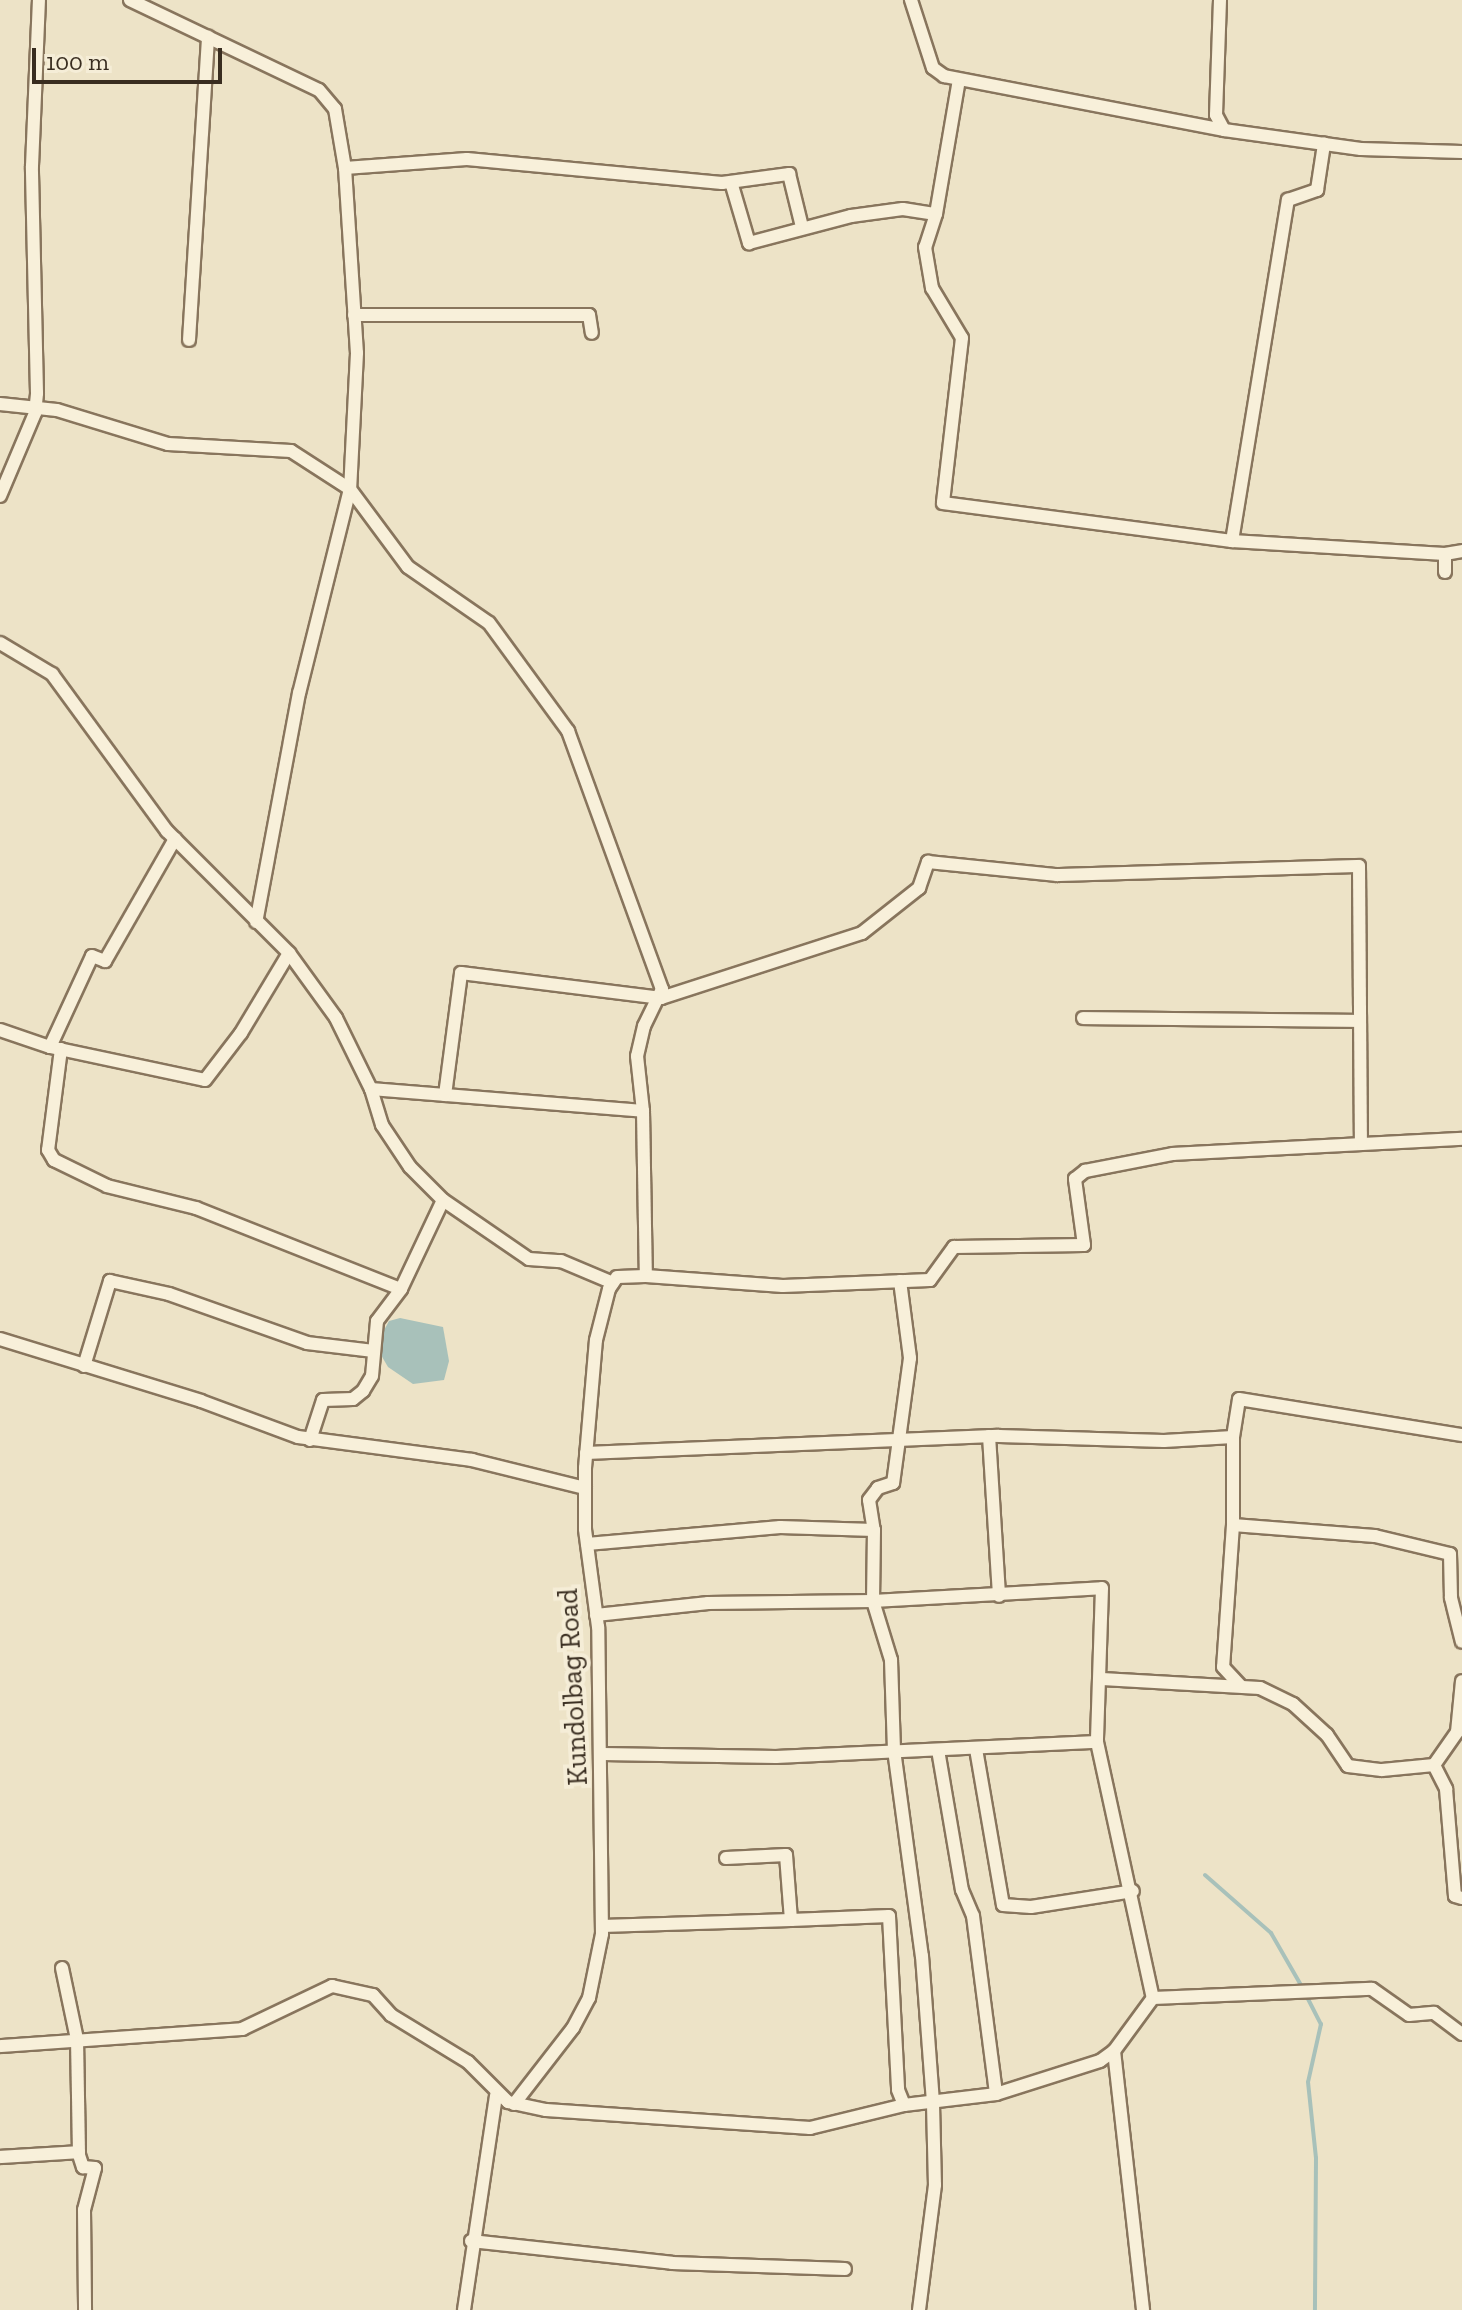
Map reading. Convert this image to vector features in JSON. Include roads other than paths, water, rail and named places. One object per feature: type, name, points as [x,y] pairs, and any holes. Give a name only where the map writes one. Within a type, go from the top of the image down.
[{"type":"street","points":[[0,496],[35,408],[32,166],[39,0]]},
{"type":"street","points":[[130,0],[319,90],[335,109],[345,168],[357,353],[350,489],[299,693],[256,922]]},
{"type":"street","points":[[911,0],[933,68],[959,80],[1224,130],[1324,144],[1462,152]]},
{"type":"street","points":[[1220,0],[1216,115],[1224,130]]},
{"type":"street","points":[[189,340],[208,37]]},
{"type":"street","points":[[959,80],[936,214],[925,247],[932,288],[962,338],[943,503],[1232,541],[1445,554],[1462,551]]},
{"type":"street","points":[[1232,541],[1288,200],[1317,190],[1324,144]]},
{"type":"street","points":[[345,168],[467,159],[731,182],[789,174],[802,227]]},
{"type":"street","points":[[731,182],[749,243],[802,227],[903,209],[936,214]]},
{"type":"street","points":[[354,315],[589,315],[592,333]]},
{"type":"street","points":[[0,404],[108,423],[168,444],[291,451],[350,489],[408,567],[489,623],[568,731],[662,989],[661,998],[644,1026],[637,1056],[643,1111],[646,1276]]},
{"type":"street","points":[[1445,554],[1445,572]]},
{"type":"street","points":[[0,643],[52,674],[175,839],[289,953],[336,1018],[371,1089],[382,1125],[410,1167],[443,1200],[529,1259],[561,1261],[613,1283],[617,1277],[646,1276],[783,1286],[930,1280],[954,1247],[1084,1245],[1075,1179],[1085,1171],[1173,1154],[1462,1139]]},
{"type":"street","points":[[175,839],[105,961],[92,956],[56,1048],[48,1150],[54,1160],[107,1186],[196,1208],[401,1289]]},
{"type":"street","points":[[445,1095],[461,973],[661,998],[862,933],[919,888],[928,862],[1057,875],[1359,866],[1361,1144]]},
{"type":"street","points":[[0,1030],[56,1048],[205,1080],[241,1033],[289,953]]},
{"type":"street","points":[[1083,1018],[1360,1021]]},
{"type":"street","points":[[371,1089],[643,1111]]},
{"type":"street","points":[[310,1440],[323,1400],[353,1399],[363,1391],[372,1376],[377,1321],[401,1289],[443,1200]]},
{"type":"street","points":[[84,1366],[110,1281],[169,1294],[307,1343],[374,1351]]},
{"type":"street","points":[[900,1281],[910,1358],[896,1442],[893,1483],[878,1488],[869,1500],[874,1530],[873,1601],[891,1660],[894,1750],[922,1956],[933,2104],[935,2185],[919,2310]]},
{"type":"street","name":"Kundolbag Road","points":[[514,2104],[573,2028],[589,1998],[602,1926],[603,1754],[596,1615],[587,1544],[585,1488],[596,1340],[613,1283]]},
{"type":"street","points":[[0,1339],[310,1440],[472,1460],[585,1488]]},
{"type":"street","points":[[1240,1685],[1223,1667],[1233,1525],[1233,1437],[1239,1399],[1336,1416],[1414,1423],[1462,1435]]},
{"type":"street","points":[[989,1436],[999,1596]]},
{"type":"street","points":[[586,1453],[989,1436],[1164,1441],[1233,1437]]},
{"type":"street","points":[[1233,1525],[1375,1536],[1450,1554],[1451,1598],[1462,1642]]},
{"type":"street","points":[[587,1544],[780,1527],[874,1530]]},
{"type":"street","points":[[0,2046],[242,2029],[332,1986],[373,1995],[391,2015],[468,2062],[496,2095],[514,2104],[810,2128],[904,2105],[933,2104],[996,2094],[1100,2061],[1114,2051],[1153,1998],[1133,1891],[1097,1742],[1102,1679],[1102,1588],[873,1601],[708,1603],[596,1615]]},
{"type":"street","points":[[1102,1679],[1240,1685],[1275,1692],[1327,1735],[1348,1766],[1382,1770],[1434,1765],[1457,1732],[1462,1681]]},
{"type":"street","points":[[603,1754],[776,1757],[1097,1742]]},
{"type":"street","points":[[976,1749],[1003,1905],[1031,1907],[1133,1891]]},
{"type":"street","points":[[938,1750],[962,1890],[973,1916],[996,2094]]},
{"type":"street","points":[[1434,1765],[1446,1789],[1455,1896],[1462,1898]]},
{"type":"street","points":[[726,1858],[786,1855],[791,1920]]},
{"type":"street","points":[[602,1926],[889,1916],[898,2090],[904,2105]]},
{"type":"street","points":[[62,1968],[77,2039],[79,2152],[83,2167],[95,2168],[84,2210],[85,2310]]},
{"type":"street","points":[[1153,1998],[1372,1989],[1409,2015],[1434,2013],[1462,2034]]},
{"type":"street","points":[[1114,2051],[1143,2310]]},
{"type":"street","points":[[464,2310],[471,2241],[496,2095]]},
{"type":"street","points":[[0,2157],[79,2152]]},
{"type":"street","points":[[471,2241],[672,2263],[845,2269]]},
{"type":"water","points":[[400,1318],[443,1327],[449,1361],[444,1380],[413,1384],[388,1367],[381,1355],[382,1334],[389,1321]]},
{"type":"waterway","points":[[1205,1875],[1271,1933],[1302,1987]]},
{"type":"waterway","points":[[1306,1995],[1321,2024],[1308,2082],[1316,2158],[1315,2310]]}]
